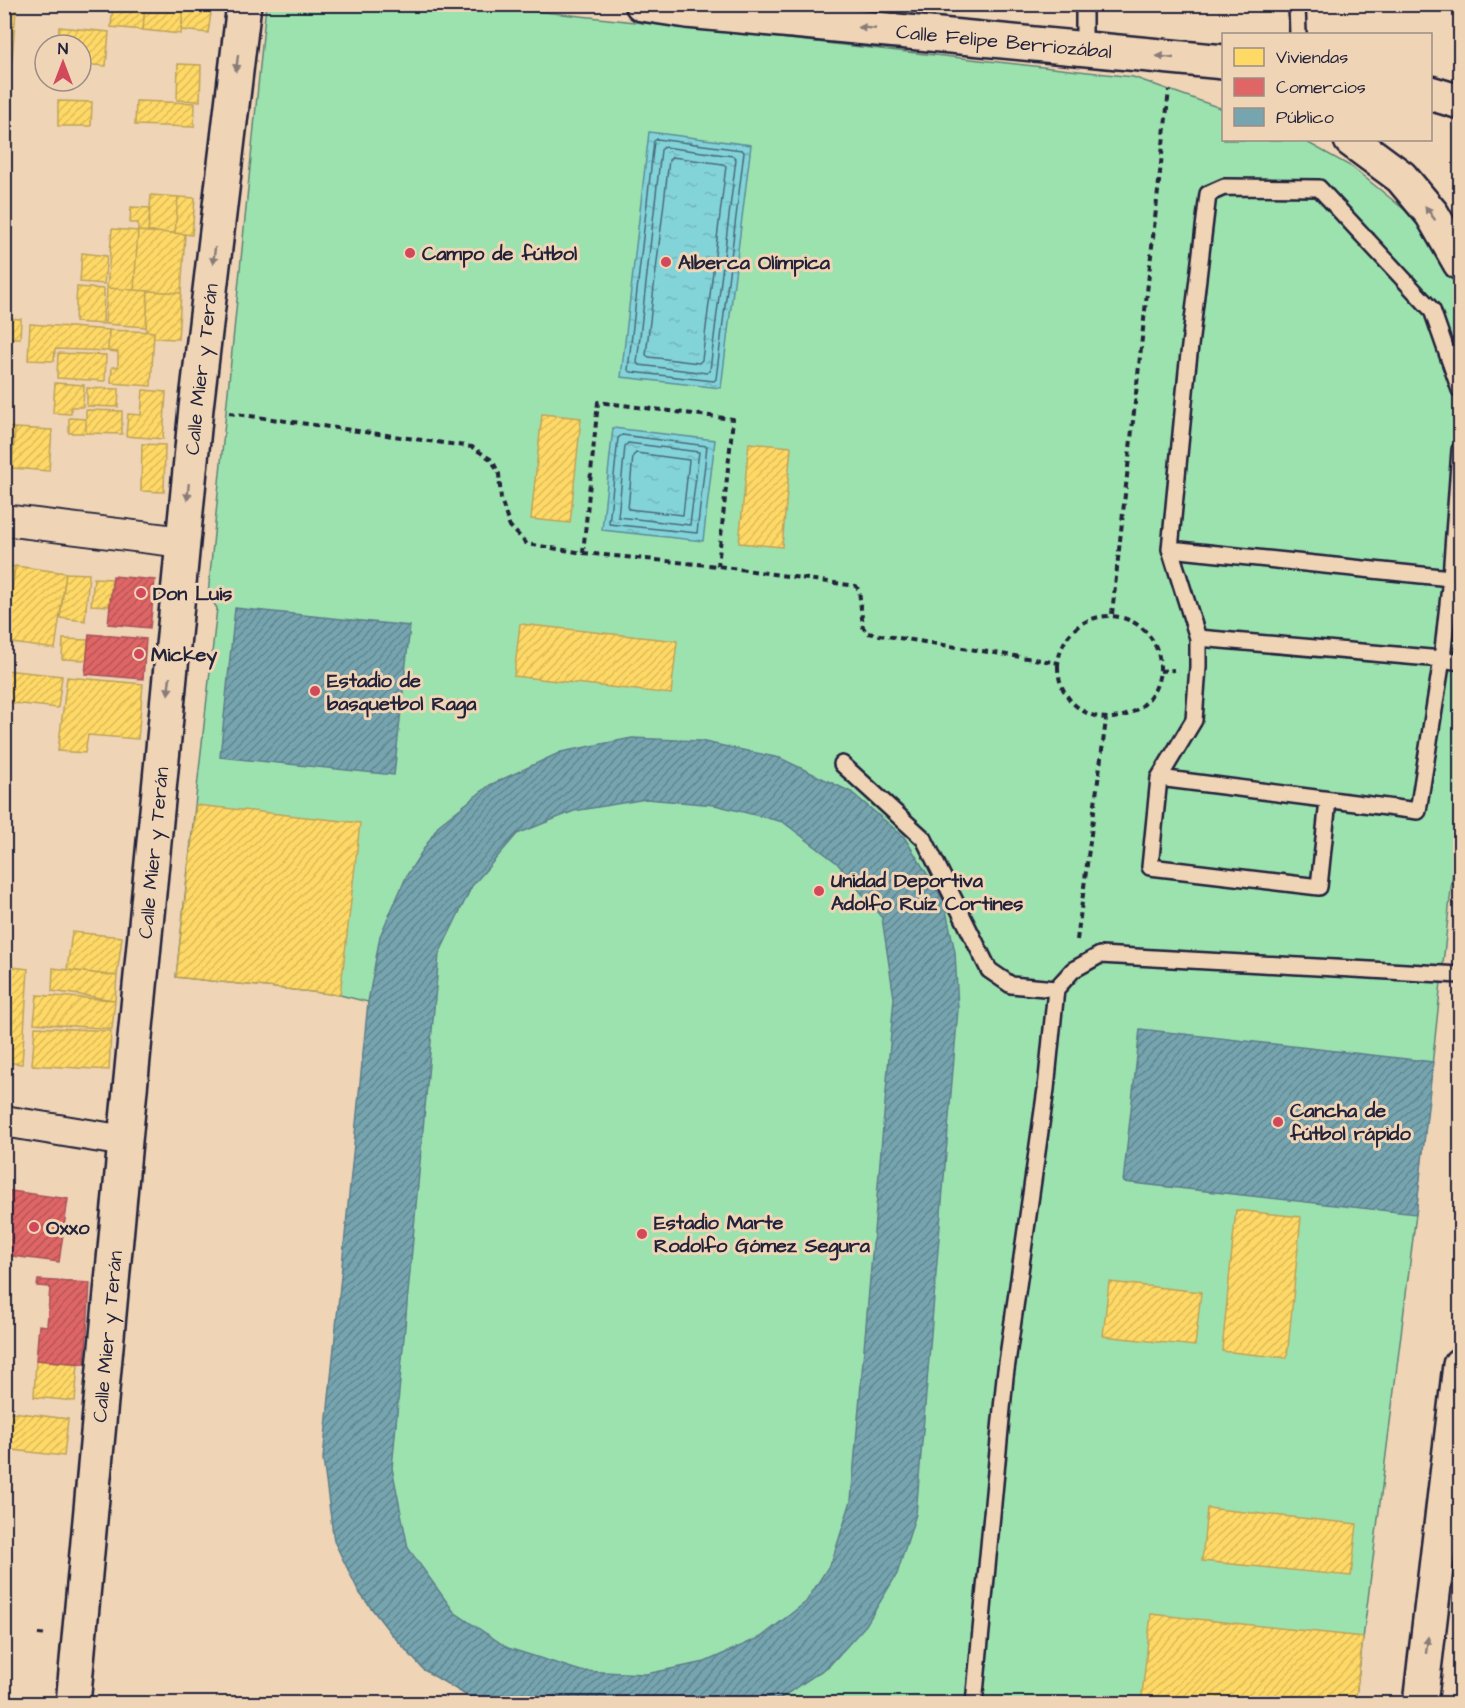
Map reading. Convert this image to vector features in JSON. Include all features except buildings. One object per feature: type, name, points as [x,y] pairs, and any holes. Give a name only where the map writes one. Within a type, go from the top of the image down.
[{"type":"main road","name":"Calle Mier y Terán","points":[[73,1704],[196,408],[244,4]]},
{"type":"main road","name":"Calle Felipe Berriozábal","points":[[642,4],[1222,62]]},
{"type":"main road","points":[[1352,141],[1401,177],[1432,214],[1461,263]]},
{"type":"main road","points":[[1420,1704],[1461,1365]]},
{"type":"street","points":[[4,520],[183,542]]},
{"type":"street","points":[[4,1121],[48,1141],[125,1141]]},
{"type":"lane","points":[[1083,4],[1084,48]]},
{"type":"lane","points":[[1297,4],[1298,33]]},
{"type":"lane","points":[[1328,800],[1319,887],[1150,867],[1159,778],[1194,720],[1198,638],[1170,549],[1187,371],[1208,194],[1224,187],[1319,188],[1432,310],[1461,390]]},
{"type":"lane","points":[[1159,778],[1418,811],[1456,578],[1461,450]]},
{"type":"lane","points":[[1170,549],[1456,578]]},
{"type":"lane","points":[[1198,638],[1461,662]]},
{"type":"lane","points":[[842,764],[924,839],[989,970],[1011,985],[1056,989]]},
{"type":"lane","points":[[974,1704],[1005,1377],[1046,1089],[1056,989],[1073,970],[1100,955],[1461,975]]},
{"type":"path","points":[[1112,614],[1172,58]]},
{"type":"path","points":[[584,553],[598,402],[733,419],[718,566]]},
{"type":"path","points":[[196,408],[472,447],[492,459],[499,474],[501,500],[509,525],[527,544],[584,553],[718,566],[856,586],[859,590],[863,627],[867,633],[1059,663]]},
{"type":"path","points":[[1112,614],[1143,626],[1161,653],[1159,686],[1138,711],[1106,720],[1076,708],[1058,680],[1060,648],[1081,622],[1112,614]]},
{"type":"path","points":[[1073,970],[1106,720]]},
{"type":"green space","name":"Unidad Deportiva Adolfo Ruíz Cortines","points":[[266,5],[480,5],[1133,77],[1222,109],[1222,141],[1305,141],[1352,167],[1411,215],[1454,280],[1460,294],[1460,806],[1416,1214],[1355,1703],[481,1704],[424,1670],[359,1592],[368,1002],[340,995],[176,977],[217,608],[208,595]]},
{"type":"water","points":[[649,132],[751,145],[721,388],[621,377]]},
{"type":"water","points":[[613,428],[715,440],[703,541],[602,530]]},
{"type":"place","name":"Campo de fútbol","points":[[410,253]]},
{"type":"place","name":"Alberca Olímpica","points":[[666,262]]},
{"type":"place","name":"Don Luis","points":[[141,593]]},
{"type":"place","name":"Mickey","points":[[139,654]]},
{"type":"place","name":"Estadio de basquetbol Raga","points":[[315,691]]},
{"type":"place","name":"Unidad Deportiva Adolfo Ruíz Cortines","points":[[819,891]]},
{"type":"place","name":"Cancha de fútbol rápido","points":[[1278,1122]]},
{"type":"place","name":"Oxxo","points":[[34,1227]]},
{"type":"place","name":"Estadio Marte Rodolfo Gómez Segura","points":[[642,1234]]}]
